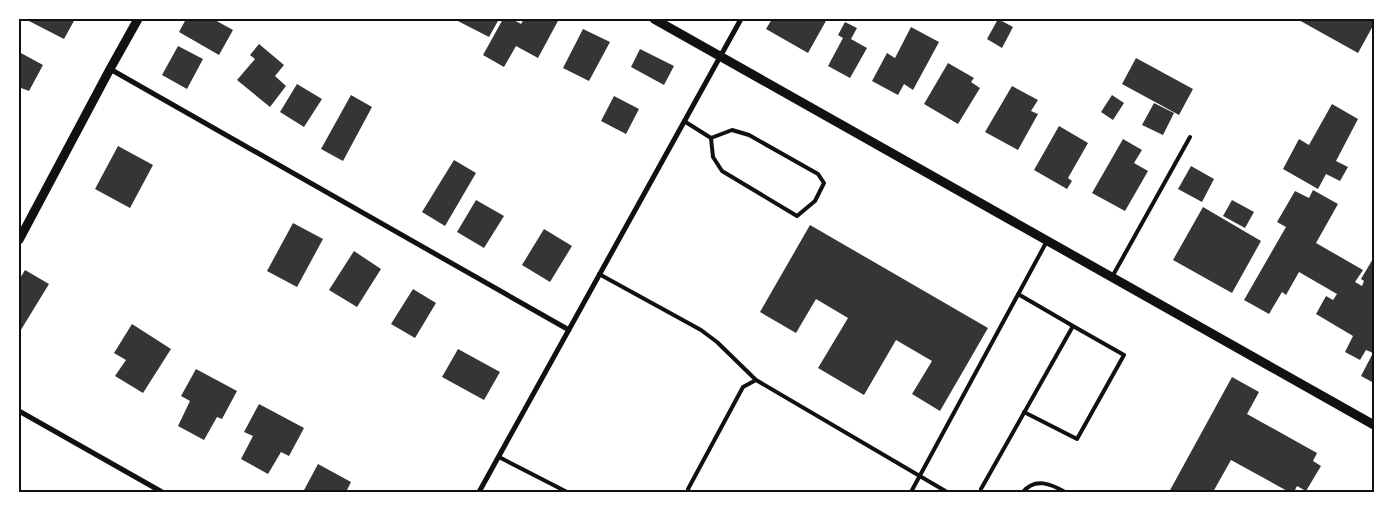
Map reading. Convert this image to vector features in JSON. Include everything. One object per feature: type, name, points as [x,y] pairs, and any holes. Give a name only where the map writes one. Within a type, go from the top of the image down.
[{"type":"street","points":[[19,240],[138,19]]},
{"type":"street","points":[[654,19],[1374,425]]},
{"type":"street","points":[[479,492],[741,19]]},
{"type":"street","points":[[110,69],[569,330]]},
{"type":"street","points":[[19,411],[162,492]]},
{"type":"lane","points":[[684,121],[711,138]]},
{"type":"lane","points":[[732,130],[749,135],[818,174],[824,183],[815,201],[797,216],[722,171],[713,157],[711,138],[732,130]]},
{"type":"lane","points":[[1112,277],[1190,137]]},
{"type":"lane","points":[[911,492],[1047,240]]},
{"type":"lane","points":[[600,274],[701,330],[717,342],[756,380],[947,492]]},
{"type":"lane","points":[[1018,294],[1124,355],[1077,439],[1024,412]]},
{"type":"lane","points":[[981,489],[1073,326]]},
{"type":"lane","points":[[689,492],[688,489],[743,387],[756,380]]},
{"type":"lane","points":[[499,457],[567,492]]},
{"type":"lane","points":[[1023,492],[1035,483],[1049,483],[1065,492]]},
{"type":"building","points":[[31,19],[75,19],[64,39],[29,21]]},
{"type":"building","points":[[186,19],[213,19],[233,30],[219,55],[179,32]]},
{"type":"building","points":[[454,19],[499,19],[489,37]]},
{"type":"building","points":[[503,19],[512,19],[521,24],[524,19],[559,19],[538,58],[516,46],[504,67],[483,55]]},
{"type":"building","points":[[772,19],[827,19],[808,53],[766,29]]},
{"type":"building","points":[[998,19],[1013,27],[1002,48],[987,39]]},
{"type":"building","points":[[1297,19],[1374,19],[1374,24],[1358,53]]},
{"type":"building","points":[[845,22],[857,28],[851,39],[867,48],[850,78],[828,66],[843,38],[838,35]]},
{"type":"building","points":[[911,27],[939,42],[913,90],[904,84],[898,95],[872,81],[887,53],[895,58]]},
{"type":"building","points":[[583,29],[610,42],[589,81],[563,68]]},
{"type":"building","points":[[259,44],[284,65],[275,76],[286,86],[270,107],[237,80],[255,59],[250,55]]},
{"type":"building","points":[[178,46],[203,59],[187,89],[162,75]]},
{"type":"building","points":[[640,49],[674,66],[664,85],[631,67]]},
{"type":"building","points":[[19,52],[43,65],[29,91],[21,88],[19,92]]},
{"type":"building","points":[[1136,58],[1193,89],[1179,115],[1122,84]]},
{"type":"building","points":[[948,63],[974,78],[971,82],[980,88],[958,124],[924,104]]},
{"type":"building","points":[[297,84],[322,99],[304,127],[280,112]]},
{"type":"building","points":[[1012,86],[1038,100],[1031,111],[1038,114],[1018,150],[985,132]]},
{"type":"building","points":[[351,95],[372,107],[343,161],[321,149]]},
{"type":"building","points":[[1112,95],[1124,103],[1113,120],[1101,112]]},
{"type":"building","points":[[614,96],[639,109],[626,134],[601,121]]},
{"type":"building","points":[[1154,103],[1174,113],[1163,135],[1142,125]]},
{"type":"building","points":[[1332,104],[1358,119],[1336,161],[1348,167],[1340,181],[1326,174],[1318,189],[1283,169],[1299,139],[1309,145]]},
{"type":"building","points":[[1059,126],[1088,143],[1068,178],[1072,181],[1067,189],[1034,170]]},
{"type":"building","points":[[1123,139],[1142,150],[1134,163],[1148,171],[1125,211],[1092,193]]},
{"type":"building","points":[[118,146],[153,165],[130,208],[95,189]]},
{"type":"building","points":[[454,160],[476,173],[445,226],[422,212]]},
{"type":"building","points":[[1191,166],[1214,179],[1202,202],[1178,189]]},
{"type":"building","points":[[1313,190],[1338,204],[1316,243],[1363,270],[1355,282],[1362,286],[1364,281],[1361,279],[1374,257],[1374,303],[1372,308],[1374,309],[1374,383],[1361,376],[1373,353],[1366,350],[1360,360],[1345,352],[1353,336],[1316,314],[1326,296],[1333,300],[1337,294],[1299,272],[1286,295],[1282,292],[1269,314],[1244,300],[1286,227],[1277,222],[1295,191],[1309,198]]},
{"type":"building","points":[[476,200],[504,216],[484,248],[457,232]]},
{"type":"building","points":[[1232,200],[1254,212],[1245,228],[1223,216]]},
{"type":"building","points":[[1203,207],[1261,241],[1232,293],[1173,260]]},
{"type":"building","points":[[293,223],[323,239],[297,287],[267,271]]},
{"type":"building","points":[[810,225],[988,328],[940,411],[912,394],[932,361],[896,340],[864,395],[818,368],[848,318],[816,299],[796,333],[760,312]]},
{"type":"building","points":[[544,229],[572,246],[550,282],[522,265]]},
{"type":"building","points":[[354,251],[381,269],[357,307],[329,290]]},
{"type":"building","points":[[25,270],[49,284],[19,333],[19,280]]},
{"type":"building","points":[[413,289],[436,303],[415,338],[391,324]]},
{"type":"building","points":[[132,324],[171,349],[143,393],[115,376],[126,360],[114,353]]},
{"type":"building","points":[[458,349],[500,372],[484,400],[442,377]]},
{"type":"building","points":[[196,369],[237,391],[222,419],[217,417],[204,440],[178,426],[190,401],[181,396]]},
{"type":"building","points":[[1232,377],[1259,392],[1247,414],[1317,453],[1313,461],[1321,466],[1306,491],[1297,486],[1294,492],[1289,492],[1231,460],[1213,492],[1169,492]]},
{"type":"building","points":[[259,404],[304,428],[289,456],[281,452],[268,474],[241,459],[253,436],[244,432]]},
{"type":"building","points":[[318,464],[351,482],[346,492],[303,492]]}]
